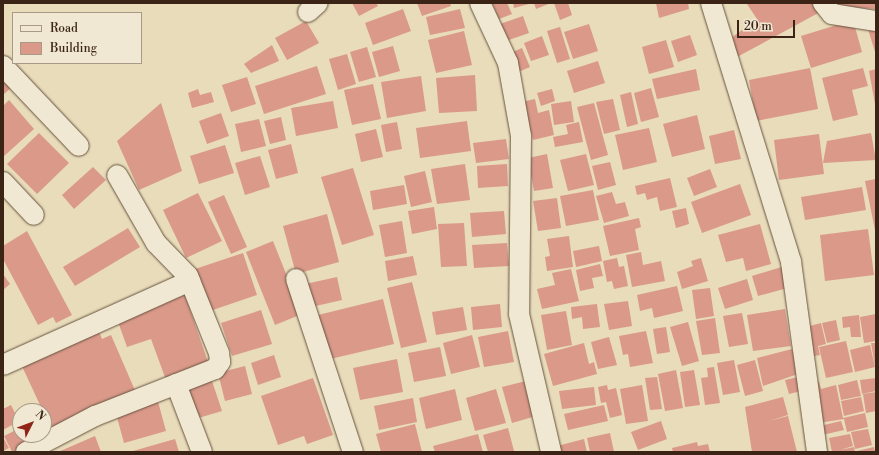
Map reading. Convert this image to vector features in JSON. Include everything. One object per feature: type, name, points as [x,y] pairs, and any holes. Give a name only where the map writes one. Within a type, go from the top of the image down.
[{"type":"street","points":[[480,3],[508,63],[521,136],[519,314],[551,452]]},
{"type":"street","points":[[711,3],[791,262],[816,452]]},
{"type":"street","points":[[823,3],[832,14],[876,21]]},
{"type":"street","points":[[3,66],[79,146]]},
{"type":"street","points":[[26,452],[95,416],[215,369],[220,362],[219,353],[190,280],[156,243],[117,175]]},
{"type":"street","points":[[3,182],[34,215]]},
{"type":"street","points":[[296,279],[353,452]]},
{"type":"street","points":[[3,365],[190,280]]},
{"type":"street","points":[[176,384],[202,452]]},
{"type":"building","points":[[352,3],[376,3],[378,6],[359,16]]},
{"type":"building","points":[[417,3],[450,3],[451,6],[422,16]]},
{"type":"building","points":[[492,3],[507,3],[512,14],[499,19]]},
{"type":"building","points":[[513,3],[529,3],[529,4],[514,8]]},
{"type":"building","points":[[534,3],[551,3],[536,9]]},
{"type":"building","points":[[554,3],[568,3],[572,15],[560,20]]},
{"type":"building","points":[[656,3],[688,3],[689,9],[659,18]]},
{"type":"building","points":[[813,3],[822,11],[737,57],[731,38],[757,19],[747,4]]},
{"type":"building","points":[[835,3],[876,3],[876,9],[844,7]]},
{"type":"building","points":[[403,9],[411,31],[373,45],[365,23]]},
{"type":"building","points":[[460,9],[465,28],[430,35],[426,17]]},
{"type":"building","points":[[523,16],[529,33],[503,42],[497,25]]},
{"type":"building","points":[[853,20],[862,52],[811,68],[801,36]]},
{"type":"building","points":[[306,21],[319,43],[287,60],[275,38]]},
{"type":"building","points":[[866,23],[876,25],[876,55]]},
{"type":"building","points":[[589,24],[598,51],[573,59],[564,32]]},
{"type":"building","points":[[560,27],[570,59],[557,63],[547,31]]},
{"type":"building","points":[[464,31],[472,65],[436,73],[428,40]]},
{"type":"building","points":[[690,35],[697,55],[678,62],[671,41]]},
{"type":"building","points":[[542,36],[549,55],[531,61],[524,43]]},
{"type":"building","points":[[666,40],[674,67],[649,74],[642,47]]},
{"type":"building","points":[[272,45],[279,61],[251,73],[244,64]]},
{"type":"building","points":[[393,46],[400,71],[379,77],[372,52]]},
{"type":"building","points":[[367,47],[376,77],[359,82],[350,52]]},
{"type":"building","points":[[522,48],[530,67],[516,73],[508,54]]},
{"type":"building","points":[[347,54],[356,84],[338,90],[329,59]]},
{"type":"building","points":[[598,61],[605,83],[574,93],[567,71]]},
{"type":"building","points":[[317,66],[326,94],[264,114],[255,86]]},
{"type":"building","points":[[810,68],[818,109],[756,121],[749,80]]},
{"type":"building","points":[[863,68],[868,86],[852,90],[858,115],[833,121],[822,78]]},
{"type":"building","points":[[696,69],[700,90],[657,99],[652,79]]},
{"type":"building","points":[[876,69],[876,104],[875,104],[869,71]]},
{"type":"building","points":[[3,71],[15,84],[3,95]]},
{"type":"building","points":[[475,75],[477,111],[439,113],[436,78]]},
{"type":"building","points":[[421,76],[426,111],[387,118],[381,82]]},
{"type":"building","points":[[247,77],[256,104],[231,112],[222,85]]},
{"type":"building","points":[[373,84],[381,119],[352,125],[344,90]]},
{"type":"building","points":[[651,88],[659,117],[641,122],[634,93]]},
{"type":"building","points":[[198,89],[200,95],[211,92],[214,102],[192,108],[188,93]]},
{"type":"building","points":[[552,89],[555,101],[541,106],[537,93]]},
{"type":"building","points":[[631,92],[638,124],[627,127],[620,95]]},
{"type":"building","points":[[535,99],[538,113],[549,110],[554,135],[533,140],[529,125],[522,126],[517,103]]},
{"type":"building","points":[[613,99],[620,130],[604,134],[596,102]]},
{"type":"building","points":[[9,100],[34,129],[3,157],[3,106]]},
{"type":"building","points":[[333,101],[338,128],[296,136],[291,108]]},
{"type":"building","points":[[571,101],[574,122],[554,125],[551,104]]},
{"type":"building","points":[[161,103],[182,171],[139,190],[117,141]]},
{"type":"building","points":[[594,103],[608,155],[591,160],[577,107]]},
{"type":"building","points":[[221,113],[229,136],[207,144],[199,121]]},
{"type":"building","points":[[697,115],[705,149],[672,157],[663,124]]},
{"type":"building","points":[[281,117],[286,140],[270,144],[264,121]]},
{"type":"building","points":[[259,119],[266,146],[241,152],[235,124]]},
{"type":"building","points":[[467,121],[471,151],[420,158],[416,128]]},
{"type":"building","points":[[397,122],[402,149],[386,152],[381,125]]},
{"type":"building","points":[[579,122],[583,142],[555,147],[553,137],[568,134],[566,125]]},
{"type":"building","points":[[649,128],[657,162],[623,170],[615,135]]},
{"type":"building","points":[[376,129],[383,157],[361,162],[355,134]]},
{"type":"building","points":[[734,130],[741,159],[715,164],[709,136]]},
{"type":"building","points":[[39,133],[69,163],[37,194],[7,164]]},
{"type":"building","points":[[871,133],[876,160],[823,163],[827,141]]},
{"type":"building","points":[[819,134],[824,174],[779,180],[774,140]]},
{"type":"building","points":[[506,139],[509,159],[476,163],[473,143]]},
{"type":"building","points":[[291,144],[298,173],[276,179],[268,150]]},
{"type":"building","points":[[225,145],[234,173],[199,184],[190,156]]},
{"type":"building","points":[[547,154],[553,188],[534,191],[528,158]]},
{"type":"building","points":[[586,154],[594,185],[568,191],[560,160]]},
{"type":"building","points":[[260,156],[270,187],[245,195],[235,163]]},
{"type":"building","points":[[610,162],[616,185],[598,190],[592,166]]},
{"type":"building","points":[[465,164],[470,200],[437,204],[431,169]]},
{"type":"building","points":[[507,164],[508,186],[478,188],[477,166]]},
{"type":"building","points":[[93,167],[106,180],[74,209],[62,195]]},
{"type":"building","points":[[353,168],[374,235],[342,245],[321,177]]},
{"type":"building","points":[[710,169],[717,187],[694,196],[687,178]]},
{"type":"building","points":[[425,171],[432,202],[411,207],[404,176]]},
{"type":"building","points":[[670,178],[677,207],[660,211],[657,197],[647,200],[645,193],[637,195],[635,186]]},
{"type":"building","points":[[876,179],[876,230],[875,230],[865,181]]},
{"type":"building","points":[[740,184],[751,215],[702,233],[691,202]]},
{"type":"building","points":[[404,185],[407,204],[373,210],[370,191]]},
{"type":"building","points":[[862,187],[866,210],[805,220],[801,197]]},
{"type":"building","points":[[593,190],[599,220],[566,226],[560,196]]},
{"type":"building","points":[[612,192],[616,204],[625,202],[629,216],[604,223],[596,196]]},
{"type":"building","points":[[198,193],[222,241],[186,258],[163,210]]},
{"type":"building","points":[[224,195],[247,247],[231,254],[208,202]]},
{"type":"building","points":[[557,198],[561,228],[538,231],[533,201]]},
{"type":"building","points":[[434,207],[437,229],[412,234],[408,211]]},
{"type":"building","points":[[686,208],[689,224],[676,228],[672,211]]},
{"type":"building","points":[[504,211],[506,234],[472,237],[470,213]]},
{"type":"building","points":[[327,214],[339,262],[296,274],[283,226]]},
{"type":"building","points":[[639,218],[641,227],[635,229],[639,250],[610,256],[603,226]]},
{"type":"building","points":[[402,221],[407,253],[385,257],[379,225]]},
{"type":"building","points":[[464,223],[467,266],[441,267],[438,224]]},
{"type":"building","points":[[760,224],[771,264],[746,271],[743,258],[726,262],[718,235]]},
{"type":"building","points":[[128,228],[140,247],[75,286],[63,267]]},
{"type":"building","points":[[868,229],[874,275],[825,281],[820,235]]},
{"type":"building","points":[[27,231],[72,315],[56,323],[53,317],[38,325],[3,259],[3,246]]},
{"type":"building","points":[[569,236],[573,267],[547,271],[545,257],[550,256],[547,239]]},
{"type":"building","points":[[273,241],[302,314],[275,325],[246,252]]},
{"type":"building","points":[[507,243],[509,266],[474,268],[472,245]]},
{"type":"building","points":[[599,246],[602,261],[576,267],[573,251]]},
{"type":"building","points":[[641,252],[643,265],[661,261],[665,281],[632,287],[626,255]]},
{"type":"building","points":[[243,253],[257,295],[207,312],[192,270]]},
{"type":"building","points":[[413,256],[417,275],[388,281],[385,261]]},
{"type":"building","points":[[617,258],[619,267],[624,266],[628,286],[614,289],[612,281],[607,282],[603,261]]},
{"type":"building","points":[[701,258],[708,281],[682,289],[677,272],[693,266],[691,261]]},
{"type":"building","points":[[600,264],[603,276],[592,278],[594,288],[580,291],[576,270]]},
{"type":"building","points":[[785,266],[791,287],[758,296],[752,276]]},
{"type":"building","points":[[571,269],[579,301],[542,309],[537,289],[555,285],[552,273]]},
{"type":"building","points":[[3,274],[10,284],[3,290]]},
{"type":"building","points":[[337,277],[342,300],[307,308],[301,285]]},
{"type":"building","points":[[747,279],[753,300],[725,309],[718,288]]},
{"type":"building","points":[[412,282],[427,342],[401,348],[387,288]]},
{"type":"building","points":[[677,286],[683,311],[654,318],[652,308],[640,311],[637,295]]},
{"type":"building","points":[[710,288],[714,316],[696,319],[692,290]]},
{"type":"building","points":[[185,295],[209,365],[166,380],[151,339],[127,347],[117,319]]},
{"type":"building","points":[[383,299],[394,344],[326,360],[314,316]]},
{"type":"building","points":[[628,301],[632,326],[609,330],[604,304]]},
{"type":"building","points":[[500,304],[502,327],[473,330],[471,307]]},
{"type":"building","points":[[597,304],[600,327],[583,329],[582,317],[572,319],[571,307]]},
{"type":"building","points":[[463,307],[467,330],[436,335],[432,312]]},
{"type":"building","points":[[785,309],[791,346],[753,351],[747,315]]},
{"type":"building","points":[[261,310],[272,344],[232,356],[221,323]]},
{"type":"building","points":[[566,311],[572,345],[547,350],[541,315]]},
{"type":"building","points":[[742,313],[748,344],[729,347],[723,316]]},
{"type":"building","points":[[876,314],[876,341],[864,343],[860,317]]},
{"type":"building","points":[[859,315],[861,337],[851,337],[850,327],[843,328],[842,317]]},
{"type":"building","points":[[715,318],[720,353],[702,355],[696,321]]},
{"type":"building","points":[[836,320],[840,340],[827,343],[822,323]]},
{"type":"building","points":[[688,322],[699,361],[682,366],[670,327]]},
{"type":"building","points":[[821,323],[826,344],[818,346],[820,355],[809,357],[802,328]]},
{"type":"building","points":[[666,327],[670,352],[657,354],[653,329]]},
{"type":"building","points":[[98,329],[102,339],[111,335],[137,395],[53,433],[52,403],[39,403],[21,364]]},
{"type":"building","points":[[508,331],[514,362],[484,367],[478,337]]},
{"type":"building","points":[[646,331],[653,363],[630,367],[628,354],[623,355],[619,336]]},
{"type":"building","points":[[472,335],[480,367],[451,374],[443,343]]},
{"type":"building","points":[[609,337],[617,365],[598,369],[591,342]]},
{"type":"building","points":[[846,341],[853,372],[826,378],[819,347]]},
{"type":"building","points":[[584,343],[589,364],[594,362],[597,374],[553,386],[544,354]]},
{"type":"building","points":[[871,343],[876,343],[875,366]]},
{"type":"building","points":[[870,345],[875,367],[855,372],[850,350]]},
{"type":"building","points":[[440,347],[446,376],[414,382],[408,353]]},
{"type":"building","points":[[792,349],[798,374],[763,386],[757,358]]},
{"type":"building","points":[[274,355],[281,377],[258,385],[251,363]]},
{"type":"building","points":[[397,359],[403,392],[360,400],[353,368]]},
{"type":"building","points":[[734,360],[740,392],[723,395],[717,363]]},
{"type":"building","points":[[755,360],[763,391],[745,396],[737,365]]},
{"type":"building","points":[[245,366],[252,394],[225,401],[218,373]]},
{"type":"building","points":[[714,367],[720,403],[705,405],[701,378],[708,377],[707,368]]},
{"type":"building","points":[[676,370],[683,408],[665,411],[658,374]]},
{"type":"building","points":[[694,370],[700,405],[685,407],[680,372]]},
{"type":"building","points":[[210,375],[222,411],[195,419],[183,384]]},
{"type":"building","points":[[657,377],[662,409],[650,410],[645,378]]},
{"type":"building","points":[[798,377],[801,391],[789,394],[785,380]]},
{"type":"building","points":[[313,378],[333,435],[307,444],[304,436],[278,445],[261,396]]},
{"type":"building","points":[[876,378],[876,391],[862,394],[860,380]]},
{"type":"building","points":[[857,380],[861,396],[841,400],[838,385]]},
{"type":"building","points":[[526,381],[536,416],[512,423],[502,387]]},
{"type":"building","points":[[819,382],[821,389],[836,385],[843,418],[865,413],[868,427],[847,432],[844,419],[818,423],[809,384]]},
{"type":"building","points":[[607,385],[608,390],[616,388],[622,415],[610,418],[606,402],[601,403],[598,387]]},
{"type":"building","points":[[642,385],[648,421],[626,424],[620,389]]},
{"type":"building","points":[[594,387],[596,405],[562,409],[559,391]]},
{"type":"building","points":[[455,389],[462,420],[426,429],[419,398]]},
{"type":"building","points":[[496,389],[506,423],[475,431],[466,398]]},
{"type":"building","points":[[876,392],[876,411],[866,413],[863,394]]},
{"type":"building","points":[[783,397],[788,415],[769,421],[788,416],[797,452],[752,452],[745,407]]},
{"type":"building","points":[[861,397],[864,411],[844,416],[841,401]]},
{"type":"building","points":[[157,398],[166,431],[124,443],[115,410]]},
{"type":"building","points":[[413,398],[417,422],[379,430],[374,406]]},
{"type":"building","points":[[11,405],[12,407],[12,425],[3,430],[3,409]]},
{"type":"building","points":[[604,405],[608,421],[568,430],[564,414]]},
{"type":"building","points":[[661,421],[667,439],[638,450],[631,432]]},
{"type":"building","points":[[841,421],[844,430],[822,435],[820,426]]},
{"type":"building","points":[[415,424],[422,452],[381,452],[376,434]]},
{"type":"building","points":[[508,428],[514,451],[488,452],[483,435]]},
{"type":"building","points":[[868,429],[872,445],[855,449],[851,432]]},
{"type":"building","points":[[12,432],[12,443],[32,444],[12,452],[4,436]]},
{"type":"building","points":[[610,433],[614,452],[590,452],[587,438]]},
{"type":"building","points":[[478,434],[483,452],[435,452],[433,446]]},
{"type":"building","points":[[850,434],[853,446],[840,450],[854,447],[855,452],[832,452],[829,438]]},
{"type":"building","points":[[95,436],[101,452],[58,452]]},
{"type":"building","points":[[3,437],[9,448],[3,451]]},
{"type":"building","points":[[175,439],[179,452],[133,452],[133,451]]},
{"type":"building","points":[[584,439],[587,452],[559,452],[557,446]]},
{"type":"building","points":[[697,442],[698,446],[708,444],[710,452],[673,452],[672,448]]},
{"type":"building","points":[[874,447],[875,452],[857,451]]}]
